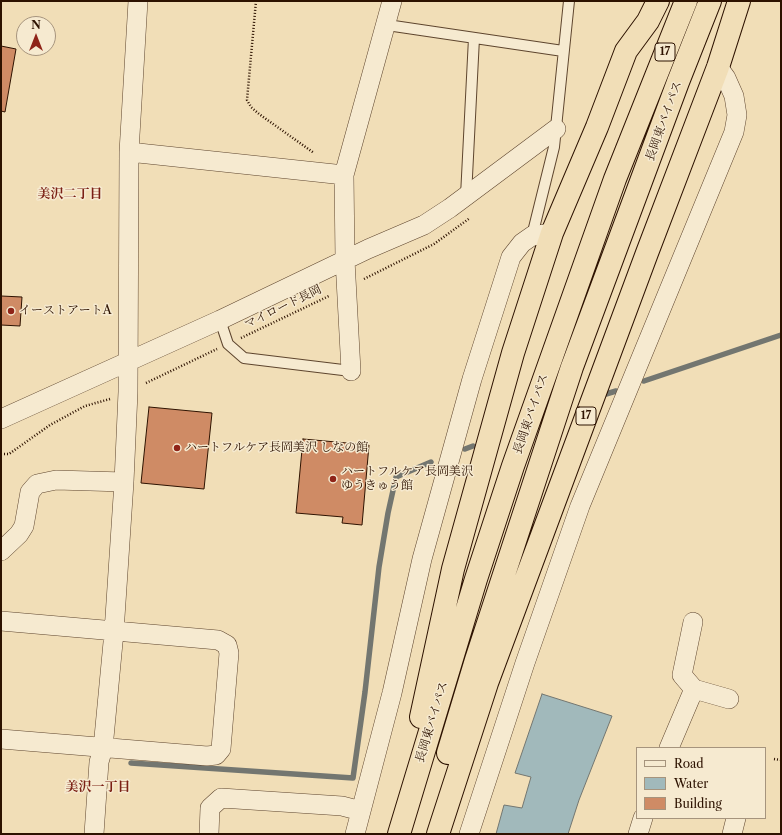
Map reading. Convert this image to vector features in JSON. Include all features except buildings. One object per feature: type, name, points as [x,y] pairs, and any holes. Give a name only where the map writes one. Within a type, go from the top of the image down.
[{"type":"highway","name":"17","points":[[400,829],[426,689],[453,569],[510,360],[542,234],[597,127],[626,51],[642,1]]},
{"type":"highway","name":"17","points":[[626,51],[648,21],[658,1]]},
{"type":"highway","name":"長岡東バイパス","points":[[400,829],[476,578],[513,466],[612,186],[644,102],[686,1]]},
{"type":"highway","name":"長岡東バイパス","points":[[424,834],[476,660],[564,390],[678,82],[710,1]]},
{"type":"highway","name":"17","points":[[438,834],[466,744],[514,608],[718,67],[739,1]]},
{"type":"street","points":[[94,834],[99,762],[103,748],[114,632],[124,482],[128,362],[129,152],[138,1]]},
{"type":"street","points":[[351,371],[345,260],[344,175],[387,25],[392,1]]},
{"type":"street","points":[[469,834],[525,663],[580,506],[734,132],[736,115],[734,96],[726,78],[718,67]]},
{"type":"street","points":[[1,419],[220,320],[345,260],[424,225],[466,196],[556,129]]},
{"type":"street","points":[[129,152],[344,175]]},
{"type":"street","points":[[355,834],[392,693],[422,559],[472,379],[511,257],[522,243],[542,234]]},
{"type":"street","points":[[1,551],[19,534],[24,526],[30,492],[37,484],[56,480],[124,482]]},
{"type":"street","points":[[1,621],[218,640],[227,645],[229,654],[221,749],[216,755],[207,756],[1,739]]},
{"type":"street","points":[[693,622],[682,675],[694,689],[729,698]]},
{"type":"street","points":[[669,747],[694,689]]},
{"type":"street","points":[[209,834],[210,808],[221,798],[342,806],[361,811]]},
{"type":"street","points":[[638,834],[643,819]]},
{"type":"street","points":[[732,834],[736,819]]},
{"type":"lane","points":[[542,234],[554,147],[569,1]]},
{"type":"lane","points":[[387,25],[563,51]]},
{"type":"lane","points":[[466,196],[474,38]]},
{"type":"lane","points":[[220,320],[228,344],[244,358],[351,371]]},
{"type":"path","points":[[256,1],[247,100],[250,107],[320,158]]},
{"type":"path","name":"マイロード長岡","points":[[238,339],[330,295]]},
{"type":"path","points":[[143,384],[216,350]]},
{"type":"path","points":[[1,454],[9,454],[50,425],[85,406],[111,399]]},
{"type":"path","points":[[774,759],[781,760]]},
{"type":"water","points":[[542,694],[612,716],[579,800],[568,834],[496,834],[504,805],[522,808],[531,777],[515,773]]},
{"type":"waterway","points":[[644,381],[781,335]]},
{"type":"waterway","points":[[606,394],[616,391]]},
{"type":"waterway","points":[[465,449],[473,446]]},
{"type":"waterway","points":[[131,763],[353,778],[365,692],[379,567],[396,477],[431,462]]},
{"type":"place","name":"イーストアートA","points":[[11,311]]},
{"type":"place","name":"ハートフルケア長岡美沢 しなの館","points":[[177,448]]},
{"type":"place","name":"ハートフルケア長岡美沢 ゆうきゅう館","points":[[333,479]]},
{"type":"district","name":"美沢二丁目","points":[[70,194]]},
{"type":"district","name":"美沢一丁目","points":[[98,787]]}]
